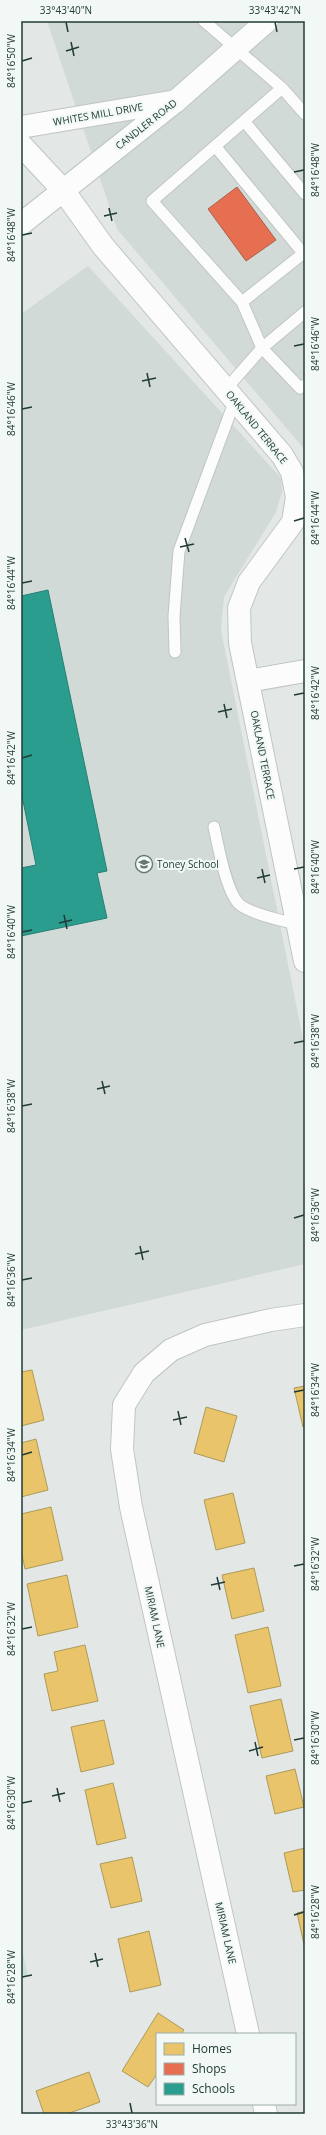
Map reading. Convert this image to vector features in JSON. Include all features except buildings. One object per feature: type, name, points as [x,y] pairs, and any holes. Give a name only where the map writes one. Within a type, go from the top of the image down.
[{"type":"street","name":"CANDLER ROAD","points":[[21,224],[176,101],[267,21]]},
{"type":"street","name":"WHITES MILL DRIVE","points":[[21,127],[176,101]]},
{"type":"street","points":[[21,145],[63,190]]},
{"type":"street","name":"OAKLAND TERRACE","points":[[63,190],[103,246],[282,455],[292,472],[297,496],[293,522],[248,582],[239,608],[240,643],[305,961]]},
{"type":"street","points":[[248,681],[305,671]]},
{"type":"street","name":"MIRIAM LANE","points":[[248,2033],[131,1507],[122,1449],[124,1405],[144,1373],[171,1350],[205,1336],[271,1320],[305,1315]]},
{"type":"lane","points":[[204,21],[282,88],[305,114]]},
{"type":"lane","points":[[282,88],[152,201],[242,302],[262,348],[300,388],[305,385]]},
{"type":"lane","points":[[244,121],[305,194]]},
{"type":"lane","points":[[215,146],[304,253],[242,302]]},
{"type":"lane","points":[[175,652],[174,616],[179,551],[231,395],[262,348],[305,312]]},
{"type":"lane","points":[[214,827],[225,878],[239,904],[271,919],[297,924]]},
{"type":"shaded area","points":[[47,21],[305,21],[305,450],[117,229]]},
{"type":"shaded area","name":"Toney School","points":[[88,266],[281,478],[282,492],[276,512],[224,597],[221,630],[305,1049],[305,1264],[21,1330],[21,314]]},
{"type":"green space","points":[[21,1945],[28,1975],[21,1980]]},
{"type":"place","name":"Toney School","points":[[144,864]]}]
